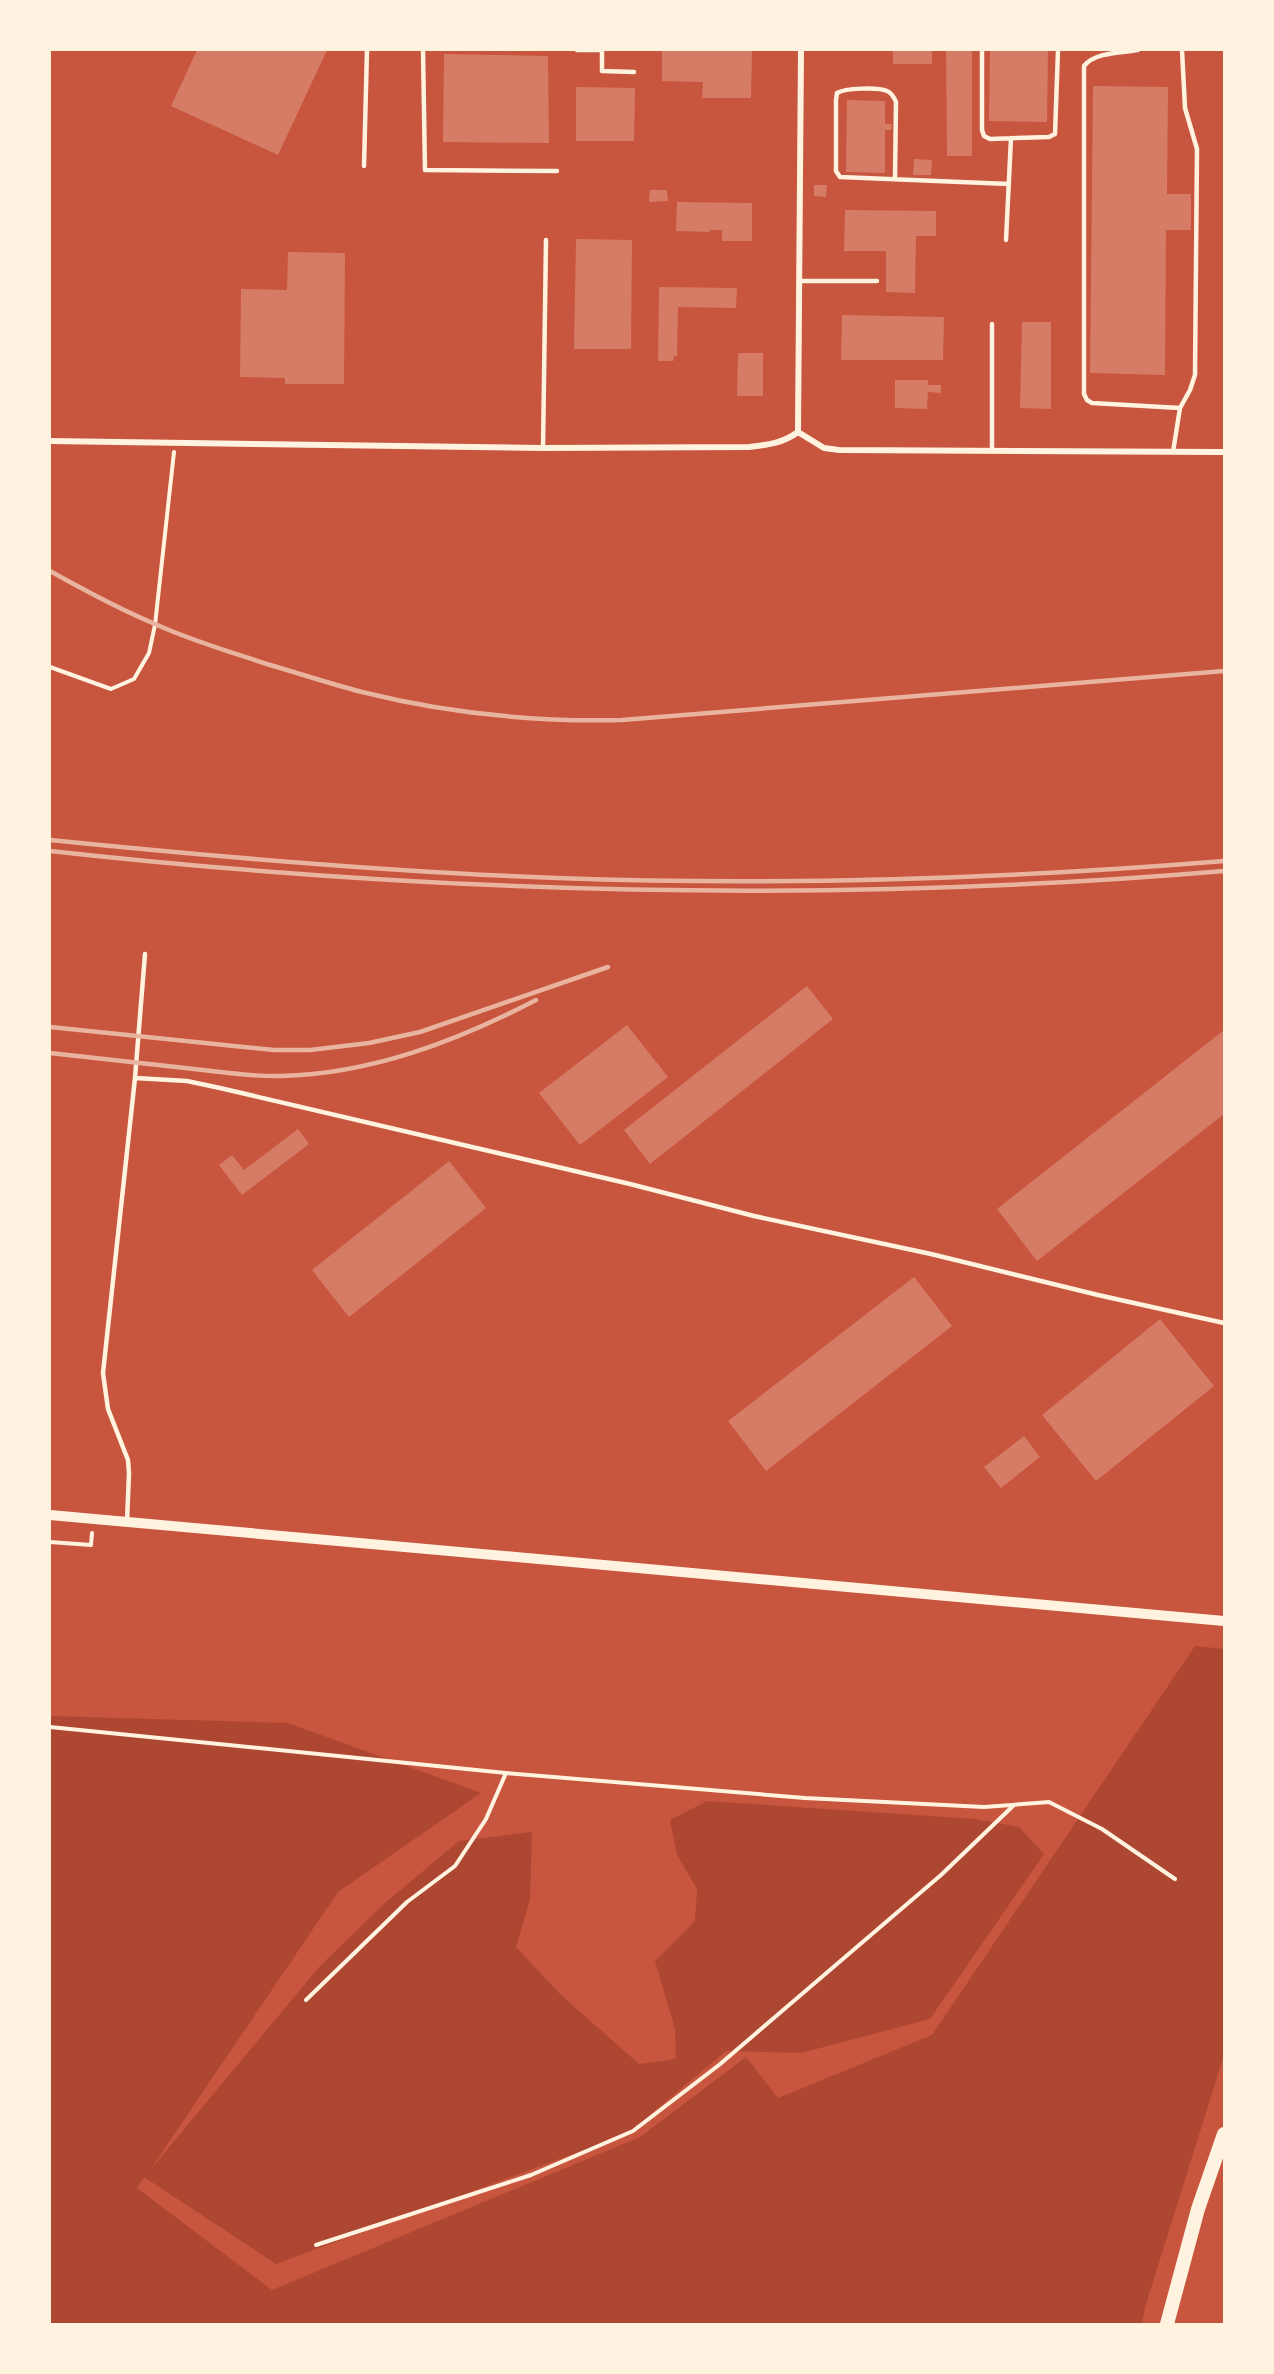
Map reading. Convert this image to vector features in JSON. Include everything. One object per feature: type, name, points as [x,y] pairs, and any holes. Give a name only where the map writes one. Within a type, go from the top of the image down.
[{"type":"main road","points":[[1167,2325],[1198,2209],[1224,2134]]},
{"type":"street","points":[[798,432],[801,50]]},
{"type":"street","points":[[50,441],[543,448],[749,447],[771,445],[788,439],[798,432]]},
{"type":"street","points":[[798,432],[824,448],[839,450],[1224,452]]},
{"type":"street","points":[[50,1515],[1224,1621]]},
{"type":"lane","points":[[364,166],[367,50]]},
{"type":"lane","points":[[423,50],[425,170],[557,171]]},
{"type":"lane","points":[[577,50],[602,50],[602,71],[634,72]]},
{"type":"lane","points":[[982,50],[984,136],[990,139],[1049,137],[1054,134],[1058,50]]},
{"type":"lane","points":[[1138,50],[1096,57],[1084,66],[1084,394],[1092,403],[1180,408]]},
{"type":"lane","points":[[1173,452],[1180,408],[1195,375],[1197,149],[1185,108],[1182,50]]},
{"type":"lane","points":[[895,178],[896,102],[892,94],[885,89],[844,89],[837,93],[837,174],[840,177],[1009,184]]},
{"type":"lane","points":[[1006,240],[1011,138]]},
{"type":"lane","points":[[543,448],[546,240]]},
{"type":"lane","points":[[800,281],[877,281]]},
{"type":"lane","points":[[992,324],[992,451]]},
{"type":"lane","points":[[127,1522],[128,1460],[108,1408],[103,1373],[135,1077],[145,954]]},
{"type":"lane","points":[[135,1077],[187,1081],[220,1088],[754,1215],[1224,1323]]},
{"type":"path","points":[[50,667],[111,689],[134,679],[149,653],[155,625],[175,443]]},
{"type":"path","points":[[50,1542],[91,1545],[94,1519]]},
{"type":"path","points":[[50,1727],[506,1773],[805,1798],[984,1807],[1048,1802],[1102,1829],[1174,1879]]},
{"type":"path","points":[[306,2000],[407,1902],[455,1866],[486,1819],[506,1773]]},
{"type":"path","points":[[316,2245],[531,2175],[633,2132],[719,2065],[941,1875],[1014,1805]]},
{"type":"shaded area","points":[[1195,1646],[1224,1649],[1224,2055],[1146,2304],[1142,2324],[50,2324],[50,1716],[288,1723],[481,1793],[338,1892],[150,2170],[320,1966],[385,1903],[459,1841],[532,1832],[530,1899],[516,1947],[560,1994],[639,2064],[676,2059],[675,2029],[655,1961],[695,1921],[697,1889],[677,1855],[670,1820],[707,1801],[974,1819],[1019,1827],[1044,1854],[930,2019],[801,2053],[726,2051],[627,2134],[276,2264],[144,2177],[137,2188],[272,2290],[640,2137],[746,2057],[778,2098],[932,2035]]},
{"type":"building","points":[[197,50],[327,50],[278,155],[171,106]]},
{"type":"building","points":[[662,50],[752,50],[751,98],[702,98],[703,82],[662,81]]},
{"type":"building","points":[[893,50],[932,50],[932,64],[893,64]]},
{"type":"building","points":[[946,50],[972,50],[972,156],[947,156]]},
{"type":"building","points":[[990,50],[1048,50],[1047,122],[989,121]]},
{"type":"building","points":[[444,54],[548,56],[549,143],[443,142]]},
{"type":"building","points":[[1093,86],[1168,87],[1167,194],[1191,194],[1191,230],[1166,230],[1165,375],[1090,373]]},
{"type":"building","points":[[576,87],[635,88],[634,141],[576,141]]},
{"type":"building","points":[[847,100],[885,101],[885,124],[892,124],[891,130],[885,130],[885,173],[846,172]]},
{"type":"building","points":[[914,159],[932,160],[931,175],[913,175]]},
{"type":"building","points":[[814,185],[827,185],[826,197],[814,196]]},
{"type":"building","points":[[650,190],[667,190],[668,201],[649,202]]},
{"type":"building","points":[[677,202],[752,203],[752,241],[722,241],[722,230],[676,231]]},
{"type":"building","points":[[845,210],[936,211],[936,236],[916,236],[915,293],[886,292],[886,251],[844,251]]},
{"type":"building","points":[[576,239],[632,240],[631,349],[574,349]]},
{"type":"building","points":[[288,252],[345,253],[344,384],[285,384],[285,378],[240,377],[241,289],[287,290]]},
{"type":"building","points":[[659,287],[737,288],[736,308],[678,307],[677,356],[674,356],[673,361],[658,361]]},
{"type":"building","points":[[842,315],[944,317],[943,360],[841,360]]},
{"type":"building","points":[[1022,322],[1051,322],[1051,409],[1020,408]]},
{"type":"building","points":[[738,353],[763,353],[763,396],[737,396]]},
{"type":"building","points":[[895,380],[928,380],[928,385],[941,385],[941,393],[928,392],[927,409],[895,408]]},
{"type":"building","points":[[807,986],[833,1019],[650,1164],[624,1130]]},
{"type":"building","points":[[627,1025],[668,1077],[580,1145],[539,1093]]},
{"type":"building","points":[[1224,1030],[1224,1114],[1037,1261],[997,1209]]},
{"type":"building","points":[[298,1129],[309,1144],[242,1195],[219,1165],[232,1155],[244,1170]]},
{"type":"building","points":[[449,1161],[486,1208],[349,1317],[312,1270]]},
{"type":"building","points":[[914,1277],[952,1326],[766,1471],[728,1421]]},
{"type":"building","points":[[1160,1319],[1214,1386],[1096,1481],[1042,1415]]},
{"type":"building","points":[[1024,1436],[1040,1457],[1001,1488],[984,1467]]},
{"type":"railway","points":[[50,571],[115,606],[169,630],[270,665],[350,689],[426,706],[524,718],[622,720],[1224,671]]},
{"type":"railway","points":[[50,840],[366,868],[640,880],[891,879],[1058,872],[1224,861]]},
{"type":"railway","points":[[50,851],[196,866],[343,877],[637,890],[784,891],[931,888],[1224,871]]},
{"type":"railway","points":[[50,1027],[274,1050],[310,1050],[369,1043],[420,1032],[608,967]]},
{"type":"railway","points":[[50,1053],[248,1075],[315,1074],[348,1069],[413,1053],[475,1029],[536,1000]]}]
